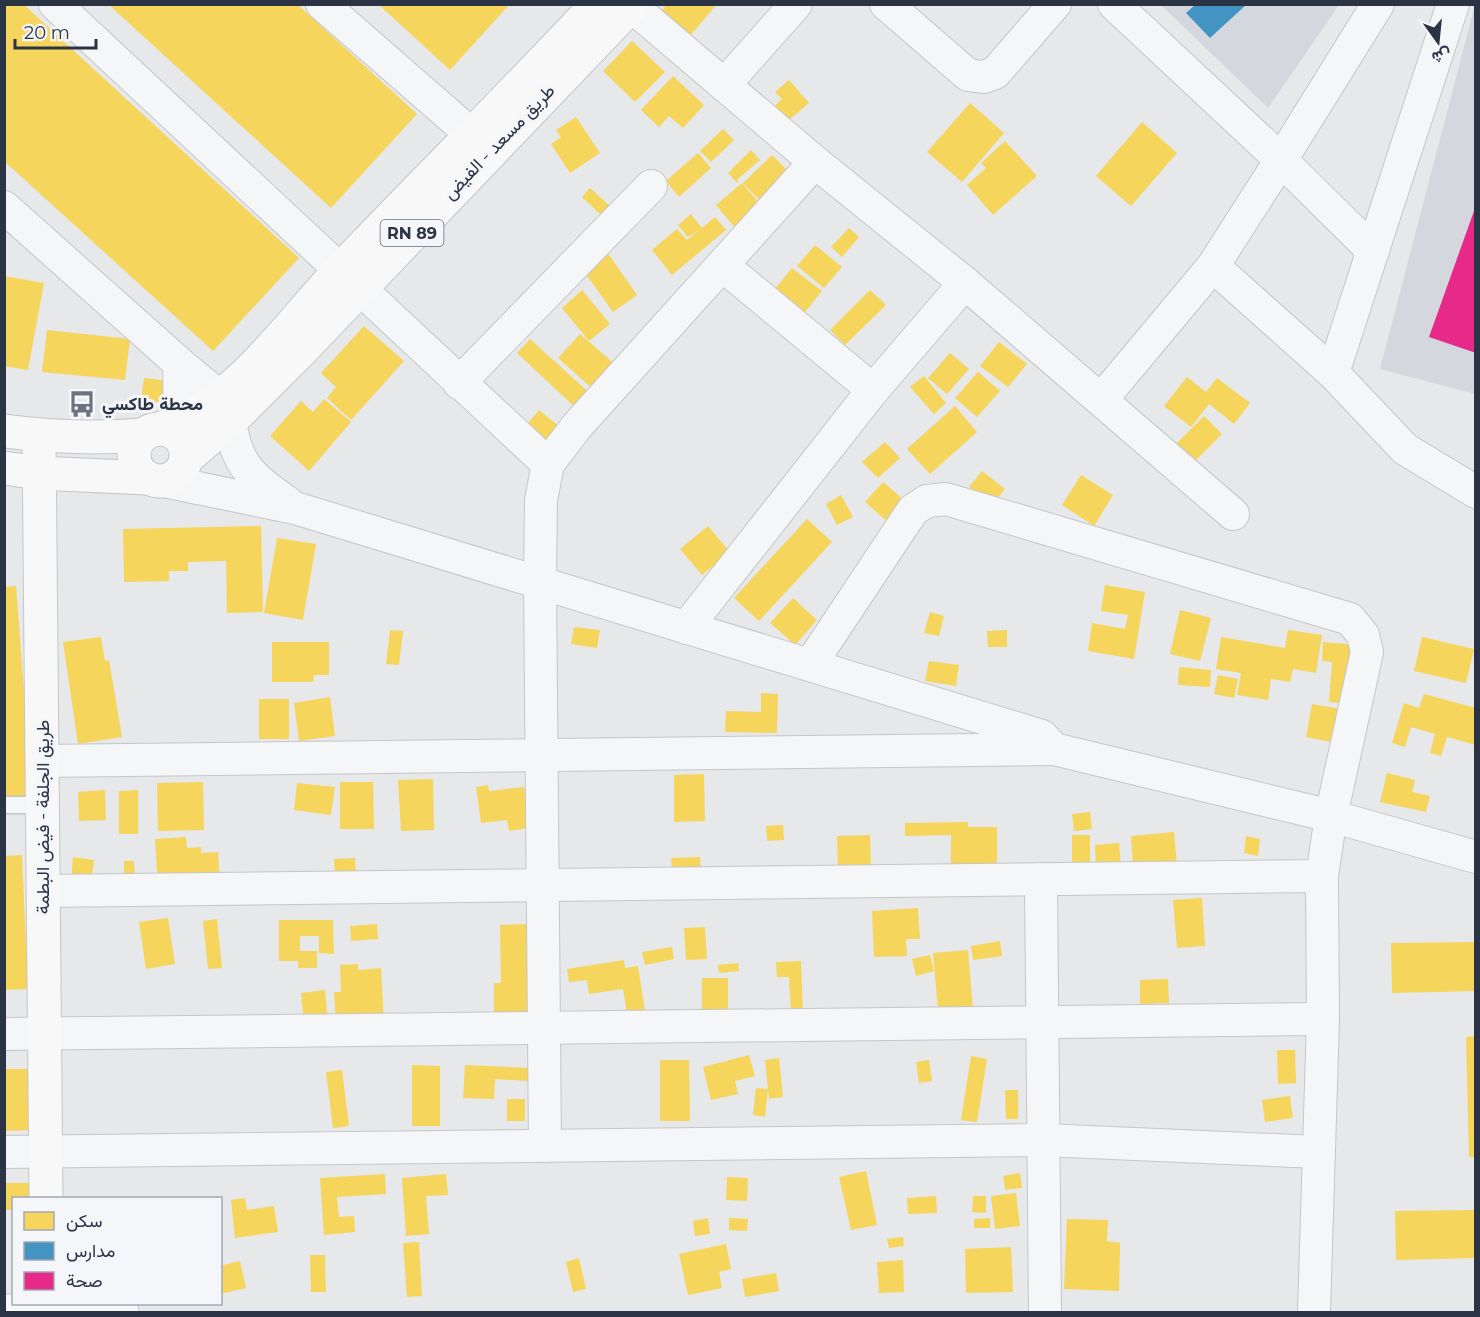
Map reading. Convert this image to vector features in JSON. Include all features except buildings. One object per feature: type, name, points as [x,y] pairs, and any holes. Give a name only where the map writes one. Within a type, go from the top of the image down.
[{"type":"main road","name":"طريق مسعد - الفيض","points":[[187,458],[230,410],[279,339],[349,279],[631,5]]},
{"type":"main road","name":"طريق مسعد - الفيض","points":[[349,279],[472,135],[590,7]]},
{"type":"main road","name":"طريق مسعد - الفيض","points":[[4,431],[39,436],[110,438],[161,429],[201,412],[230,410]]},
{"type":"main road","points":[[4,468],[39,474],[156,480],[180,474],[187,458],[183,441],[169,430],[161,429],[138,442],[134,458],[136,466],[156,480]]},
{"type":"main road","name":"طريق الجلفة - فيض البطمة","points":[[39,436],[46,1197]]},
{"type":"main road","points":[[4,1311],[47,1309],[122,1312]]},
{"type":"street","points":[[55,4],[548,464]]},
{"type":"street","points":[[322,4],[472,135]]},
{"type":"street","points":[[724,85],[796,4]]},
{"type":"street","points":[[886,4],[968,75],[983,77],[995,73],[1055,4]]},
{"type":"street","points":[[1114,4],[1281,160],[1373,251]]},
{"type":"street","points":[[1101,400],[1214,266],[1378,4]]},
{"type":"street","points":[[1333,373],[1454,4]]},
{"type":"street","points":[[631,5],[815,162],[965,283],[1233,514]]},
{"type":"street","points":[[545,1146],[540,582],[541,500],[548,464],[577,426],[815,162]]},
{"type":"street","points":[[459,383],[651,186]]},
{"type":"street","points":[[4,207],[230,410],[236,450],[246,469],[261,484],[295,508]]},
{"type":"street","points":[[722,265],[873,390]]},
{"type":"street","points":[[1214,266],[1333,373],[1405,449],[1476,492]]},
{"type":"street","points":[[686,628],[873,390],[965,283]]},
{"type":"street","points":[[161,429],[179,363]]},
{"type":"street","points":[[156,480],[295,508],[1042,736],[1053,749]]},
{"type":"street","points":[[810,665],[914,510],[927,501],[946,499],[1350,620],[1363,635],[1367,652],[1331,816],[1322,876],[1323,1019],[1314,1312]]},
{"type":"street","points":[[42,761],[1053,749],[1331,816],[1476,857]]},
{"type":"street","points":[[43,891],[1322,876]]},
{"type":"street","points":[[1041,879],[1045,1312]]},
{"type":"street","points":[[4,1034],[1323,1019]]},
{"type":"street","points":[[4,1152],[1043,1140],[1319,1152]]},
{"type":"lane","points":[[4,805],[42,805]]},
{"type":"shaded area","points":[[1161,5],[1339,5],[1268,108]]},
{"type":"shaded area","points":[[1475,5],[1475,394],[1380,369]]},
{"type":"place","name":"محطة طاكسي","points":[[82,404]]}]
